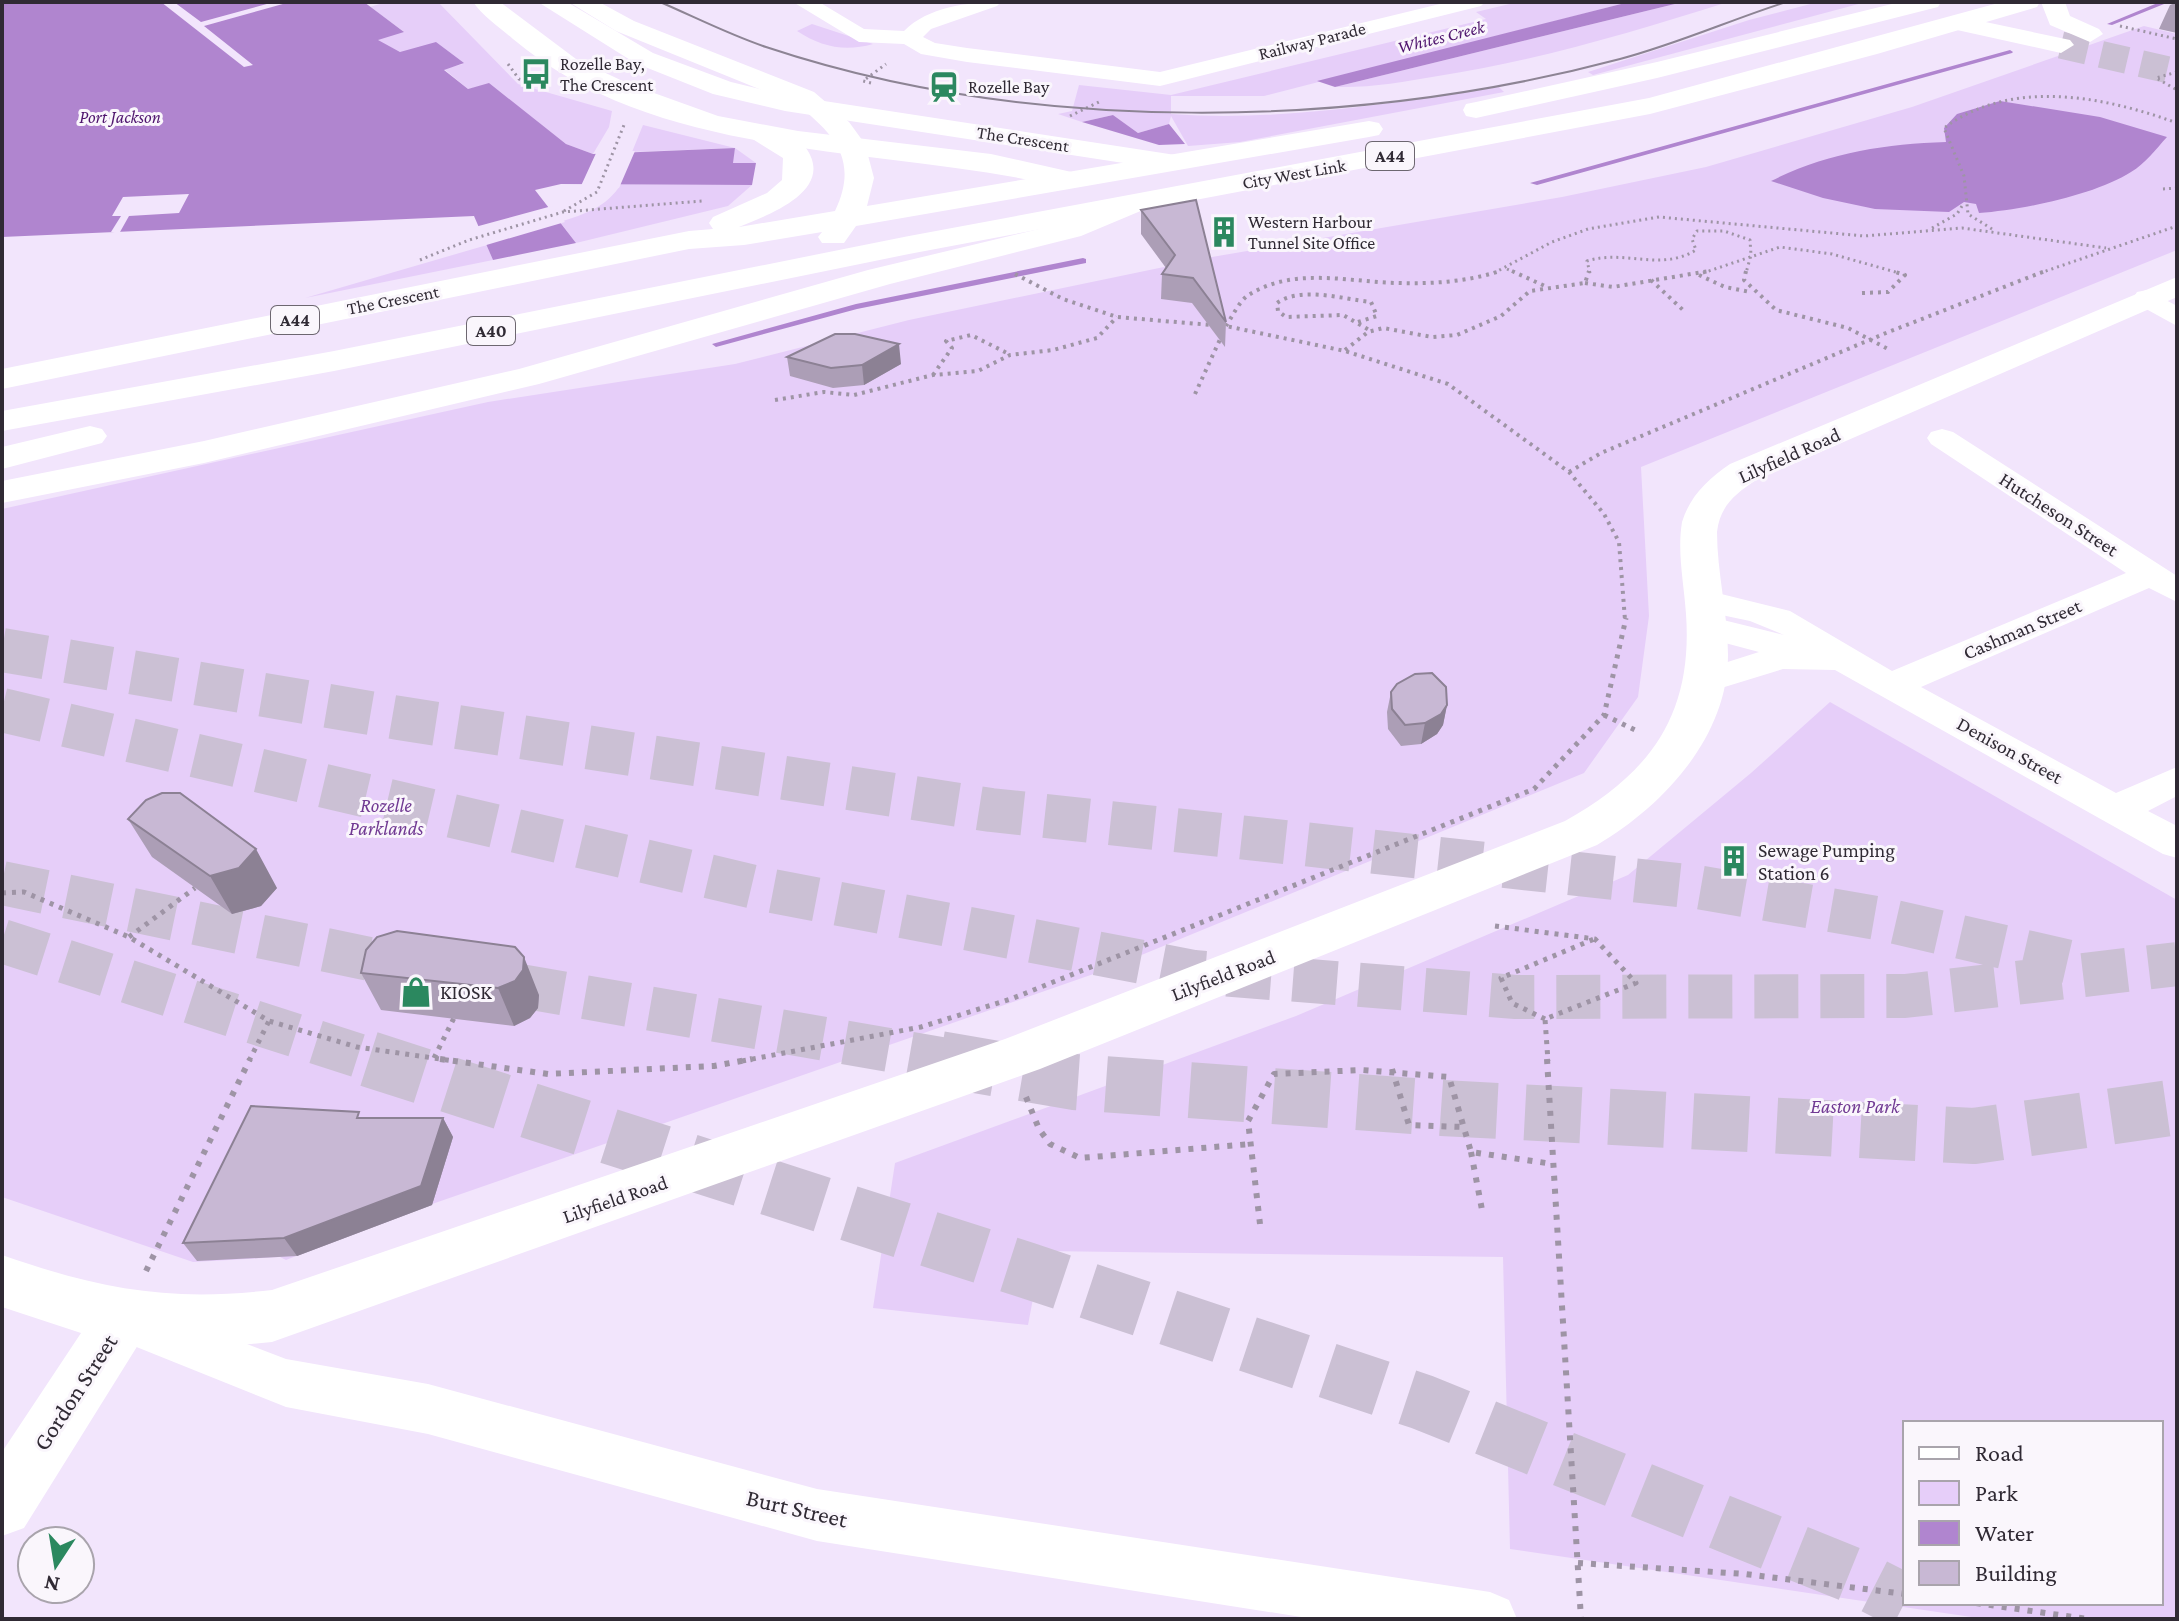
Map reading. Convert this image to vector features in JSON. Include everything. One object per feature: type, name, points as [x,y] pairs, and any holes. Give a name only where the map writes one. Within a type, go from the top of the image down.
[{"type":"main road","name":"The Crescent","points":[[485,2],[546,51],[586,74],[681,111],[757,133],[1055,176]]},
{"type":"main road","name":"The Crescent","points":[[550,2],[644,58],[722,88],[785,103],[1084,137]]},
{"type":"main road","points":[[2,451],[635,330],[719,306],[764,287],[806,261],[846,221],[855,205],[861,175],[853,146],[834,120],[805,98],[625,26],[581,2]]},
{"type":"main road","name":"City West Link","points":[[1455,114],[1936,8],[1992,13],[2028,2]]},
{"type":"main road","points":[[1992,13],[2090,34],[2059,20],[2053,2]]},
{"type":"main road","points":[[1936,8],[2061,45]]},
{"type":"main road","name":"City West Link","points":[[2,421],[647,300],[909,245],[1650,106],[1936,8]]},
{"type":"main road","name":"City West Link","points":[[689,240],[744,236],[1055,176],[1169,162],[1397,124]]},
{"type":"main road","points":[[689,240],[773,202],[794,186],[801,165],[796,154],[757,133]]},
{"type":"main road","name":"City West Link","points":[[1084,137],[1169,162]]},
{"type":"main road","points":[[1055,176],[1112,188],[1161,190],[1230,185]]},
{"type":"main road","points":[[2,492],[204,452],[527,377],[879,277],[1070,230],[1133,204]]},
{"type":"main road","name":"The Crescent","points":[[2,379],[689,240]]},
{"type":"main road","name":"Lilyfield Road","points":[[2,1281],[123,1318],[174,1325],[212,1325],[272,1316],[1010,1058],[1531,854],[1611,817],[1649,786],[1676,750],[1705,681],[1706,614],[1700,524],[1717,490],[1743,472],[2162,292]]},
{"type":"main road","points":[[2,458],[90,436]]},
{"type":"main road","name":"Gordon Street","points":[[2,1506],[123,1318]]},
{"type":"street","name":"Railway Parade","points":[[804,2],[849,31],[897,38],[929,49],[1144,78],[1180,76],[1474,2]]},
{"type":"street","points":[[897,38],[923,24],[990,2]]},
{"type":"street","points":[[2162,292],[2177,318]]},
{"type":"street","name":"Hutcheson Street","points":[[1942,438],[2164,582]]},
{"type":"street","name":"Cashman Street","points":[[1893,685],[2164,582]]},
{"type":"street","name":"Denison Street","points":[[1706,614],[1893,685],[2177,844]]},
{"type":"street","points":[[1705,681],[1782,657],[1828,658]]},
{"type":"street","points":[[2118,809],[2177,780]]},
{"type":"street","name":"Burt Street","points":[[123,1318],[286,1383],[428,1409],[817,1515],[1490,1619]]},
{"type":"path","points":[[2157,34],[2177,39]]},
{"type":"path","points":[[873,84],[863,81],[896,56],[884,45],[897,38]]},
{"type":"path","points":[[2177,72],[2156,78],[2177,90]]},
{"type":"path","points":[[1084,137],[1064,118],[1144,78]]},
{"type":"path","points":[[2001,232],[1974,221],[1964,202],[1964,176],[1947,142],[1944,128],[1957,114],[2000,101],[2051,97],[2116,104],[2177,123]]},
{"type":"path","points":[[563,212],[597,192],[614,151]]},
{"type":"path","points":[[2163,189],[2177,188]]},
{"type":"path","points":[[469,240],[563,212],[712,200]]},
{"type":"path","points":[[1927,230],[1957,214],[1964,202]]},
{"type":"path","points":[[1195,394],[1226,326],[1246,297],[1289,280],[1345,276],[1393,283],[1441,283],[1507,269],[1552,242],[1588,229],[1659,217],[1864,236],[1927,230],[2001,232],[2106,248]]},
{"type":"path","points":[[1569,472],[1601,453],[1871,340],[2106,248],[2177,226]]},
{"type":"path","points":[[1585,283],[1590,274],[1587,261],[1602,253],[1649,262],[1685,259],[1696,250],[1692,239],[1697,231],[1731,231],[1750,240],[1751,255],[1744,280],[1751,292],[1777,312],[1807,322],[1845,327],[1888,349]]},
{"type":"path","points":[[1345,351],[1371,331],[1409,330],[1435,338],[1478,329],[1524,304],[1530,291],[1547,287],[1585,283],[1613,287],[1650,279],[1698,275],[1751,255],[1789,248],[1832,254],[1905,275],[1895,291],[1885,295],[1862,293]]},
{"type":"path","points":[[1507,269],[1547,287]]},
{"type":"path","points":[[1698,275],[1725,287],[1751,292]]},
{"type":"path","points":[[1650,279],[1683,310]]},
{"type":"path","points":[[1358,322],[1377,316],[1371,302],[1308,295],[1287,296],[1277,303],[1278,311],[1286,317],[1327,313],[1358,322],[1371,331]]},
{"type":"path","points":[[2,893],[24,892],[129,937],[269,1021],[357,1047],[548,1074],[714,1066],[921,1027],[1011,999],[1534,789],[1604,715],[1627,611],[1619,542],[1604,514],[1569,472],[1448,384],[1345,351],[1226,326],[1117,317],[1063,299]]},
{"type":"path","points":[[775,400],[824,392],[854,395],[933,375],[978,371],[1010,355],[1053,350],[1097,338],[1117,317]]},
{"type":"path","points":[[933,375],[952,348],[946,341],[971,335],[1010,355]]},
{"type":"path","points":[[129,937],[195,888]]},
{"type":"path","points":[[1495,926],[1595,939],[1636,983],[1545,1019],[1512,1003],[1501,978],[1595,939]]},
{"type":"path","points":[[434,1058],[454,1018]]},
{"type":"path","points":[[1545,1019],[1581,1619]]},
{"type":"path","points":[[123,1318],[269,1021]]},
{"type":"path","points":[[1010,1058],[1039,1132],[1060,1153],[1080,1158],[1251,1144]]},
{"type":"path","points":[[1260,1224],[1248,1121],[1274,1074],[1339,1067],[1392,1069],[1449,1077],[1471,1152],[1483,1215]]},
{"type":"path","points":[[1392,1069],[1409,1125],[1463,1127]]},
{"type":"path","points":[[1471,1152],[1553,1164]]},
{"type":"path","points":[[1578,1563],[1745,1574],[1903,1594]]},
{"type":"path","points":[[1990,1605],[2087,1619]]},
{"type":"green space","points":[[386,2],[438,2],[518,84],[612,111],[609,127],[593,154],[566,144],[489,84],[468,89],[444,69],[463,64],[400,52],[376,40],[403,31],[370,7]]},
{"type":"green space","points":[[1518,2],[1629,2],[1264,96],[1171,96],[1171,114],[1294,113],[1377,105],[1499,87],[1504,92],[1240,142],[1188,146],[1171,116],[1169,124],[1138,133],[1113,115],[1082,122],[1058,114],[1072,111],[1079,85],[1171,95],[1486,19],[1476,12]]},
{"type":"green space","points":[[1683,2],[1728,2],[1620,35],[1512,62],[1399,82],[1335,87]]},
{"type":"green space","points":[[1818,2],[1866,2],[1593,75],[1588,72],[1749,20]]},
{"type":"green space","points":[[812,24],[873,44],[853,48],[834,46],[815,41],[797,31]]},
{"type":"green space","name":"Rozelle Parklands","points":[[2144,26],[2177,34],[2177,250],[1641,467],[1649,616],[1638,697],[1584,773],[1105,970],[386,1220],[286,1260],[280,1257],[193,1262],[2,1197],[2,509],[488,402],[735,364],[909,320],[1212,257],[1562,197],[1706,167],[1912,107]]},
{"type":"green space","points":[[643,125],[735,148],[632,152]]},
{"type":"green space","points":[[735,148],[756,163],[732,163]]},
{"type":"green space","points":[[621,184],[752,185],[728,206],[576,243],[560,222],[602,204]]},
{"type":"green space","points":[[487,245],[493,260],[305,298]]},
{"type":"green space","name":"Easton Park","points":[[1830,702],[2177,900],[2177,1619],[1985,1619],[1510,1549],[1503,1257],[1042,1251],[1028,1325],[873,1308],[895,1163],[1296,1016],[1628,875],[1751,773]]},
{"type":"water","name":"Port Jackson","points":[[2,2],[364,2],[404,32],[378,40],[400,52],[436,42],[464,63],[444,70],[468,89],[489,83],[566,144],[593,154],[735,148],[733,163],[756,163],[752,185],[561,184],[535,190],[576,243],[493,260],[474,216],[2,237]]},
{"type":"water","name":"Whites Creek","points":[[1629,2],[1683,2],[1335,87],[1317,81]]},
{"type":"water","points":[[2000,101],[2100,117],[2167,137],[2141,165],[2098,188],[2036,205],[1979,213],[1976,204],[1964,202],[1949,212],[1875,209],[1823,198],[1771,181],[1813,163],[1856,152],[1946,142],[1944,128],[1957,114]]},
{"type":"water","points":[[1113,115],[1138,133],[1169,124],[1185,144],[1159,145],[1082,122]]},
{"type":"pier","points":[[161,2],[174,2],[201,22],[274,2],[290,2],[204,26],[253,65],[244,67]]},
{"type":"pier","points":[[597,151],[635,151],[619,188],[580,188]]},
{"type":"pier","points":[[189,194],[179,213],[129,216],[120,232],[111,232],[121,216],[112,216],[123,197]]},
{"type":"pier","points":[[552,206],[565,222],[483,246],[475,227]]},
{"type":"building","points":[[1196,200],[1226,322],[1193,278],[1162,274],[1175,255],[1141,210]]},
{"type":"building","points":[[835,334],[855,334],[899,344],[862,365],[831,368],[787,357]]},
{"type":"building","points":[[1432,673],[1446,687],[1447,705],[1441,714],[1425,723],[1405,725],[1392,709],[1391,692],[1397,684],[1415,674]]},
{"type":"building","points":[[162,793],[180,793],[256,849],[239,868],[210,876],[128,819],[146,800]]},
{"type":"building","points":[[397,931],[515,947],[524,957],[523,970],[515,981],[498,988],[361,973],[366,950],[377,937]]},
{"type":"building","points":[[251,1106],[359,1112],[357,1118],[443,1118],[421,1186],[284,1238],[183,1243]]},
{"type":"waterway","points":[[2110,24],[2166,2]]},
{"type":"waterway","points":[[1534,183],[2010,52]]},
{"type":"waterway","points":[[716,344],[856,307],[1083,261]]},
{"type":"tunnel","points":[[2061,45],[2177,72]]},
{"type":"tunnel","points":[[2,650],[399,718],[991,810],[1697,887],[1882,919],[2083,965]]},
{"type":"tunnel","points":[[2,710],[767,890],[1194,972],[1516,997],[1905,996],[2177,964]]},
{"type":"tunnel","points":[[2,883],[394,964],[952,1061]]},
{"type":"tunnel","points":[[2,941],[375,1061]]},
{"type":"tunnel","points":[[369,1059],[1026,1270],[1422,1402],[1852,1575],[1903,1601]]},
{"type":"tunnel","points":[[940,1059],[1074,1082],[1442,1108],[1974,1136],[2177,1107]]},
{"type":"tram line","points":[[660,2],[766,47],[868,76],[973,96],[1082,108],[1192,113],[1302,110],[1411,99],[1517,82],[1641,53],[1786,2]]},
{"type":"place","name":"Rozelle Bay, The Crescent","points":[[536,74]]},
{"type":"place","name":"Rozelle Bay","points":[[944,87]]},
{"type":"place","name":"Western Harbour Tunnel Site Office","points":[[1224,232]]},
{"type":"place","name":"Sewage Pumping Station 6","points":[[1734,861]]},
{"type":"place","name":"KIOSK","points":[[416,992]]}]
